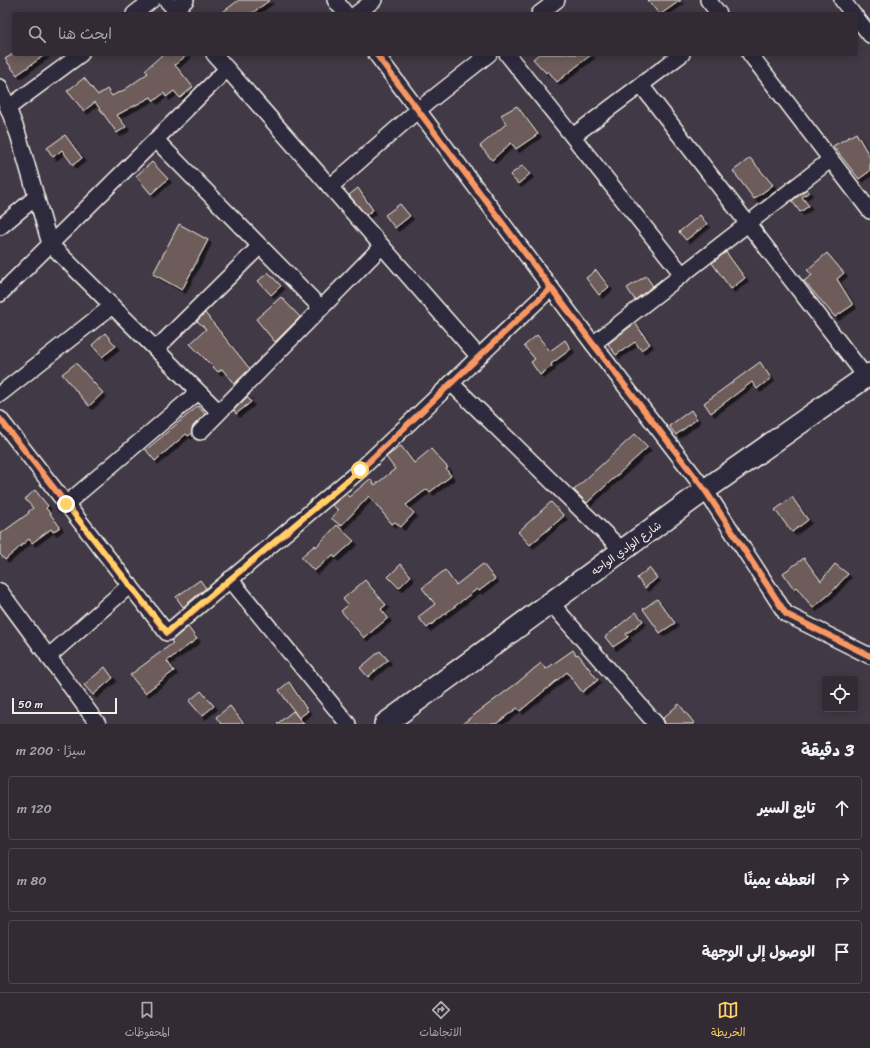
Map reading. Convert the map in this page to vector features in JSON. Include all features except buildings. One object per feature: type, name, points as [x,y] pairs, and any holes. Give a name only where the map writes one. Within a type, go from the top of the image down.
[{"type":"main road","name":"شارع الوادي الواحه","points":[[385,724],[705,490],[868,375]]},
{"type":"street","points":[[137,12],[152,0]]},
{"type":"street","points":[[335,0],[344,12]]},
{"type":"street","points":[[359,12],[374,0]]},
{"type":"street","points":[[542,12],[557,0]]},
{"type":"street","points":[[708,0],[717,12]]},
{"type":"street","points":[[842,0],[851,12]]},
{"type":"street","points":[[858,20],[870,35]]},
{"type":"street","points":[[8,108],[78,56]]},
{"type":"street","points":[[216,56],[479,356]]},
{"type":"street","points":[[378,56],[593,344],[705,490],[786,614],[870,656]]},
{"type":"street","points":[[330,187],[418,110],[486,56]]},
{"type":"street","points":[[509,56],[682,274]]},
{"type":"street","points":[[573,136],[679,56]]},
{"type":"street","points":[[752,56],[870,211]]},
{"type":"street","points":[[0,294],[227,69]]},
{"type":"street","points":[[641,85],[748,224],[868,375]]},
{"type":"street","points":[[1,91],[18,134],[50,244],[219,412]]},
{"type":"street","points":[[156,140],[321,308]]},
{"type":"street","points":[[593,344],[830,160]]},
{"type":"street","points":[[0,227],[36,197]]},
{"type":"street","points":[[156,350],[260,246]]},
{"type":"street","points":[[200,432],[382,246]]},
{"type":"street","points":[[0,419],[167,632],[360,470],[551,288]]},
{"type":"street","points":[[0,394],[112,306]]},
{"type":"street","points":[[451,383],[622,550]]},
{"type":"street","points":[[66,504],[198,392]]},
{"type":"street","points":[[230,579],[348,724]]},
{"type":"street","points":[[48,657],[130,585]]},
{"type":"street","points":[[0,591],[98,724]]},
{"type":"street","points":[[551,603],[656,724]]},
{"type":"cycle path","points":[[377,56],[593,344],[705,490],[786,614],[870,656]]},
{"type":"cycle path","points":[[0,419],[167,633],[360,470],[551,288]]},
{"type":"route","points":[[66,504],[167,632],[360,470]]}]
